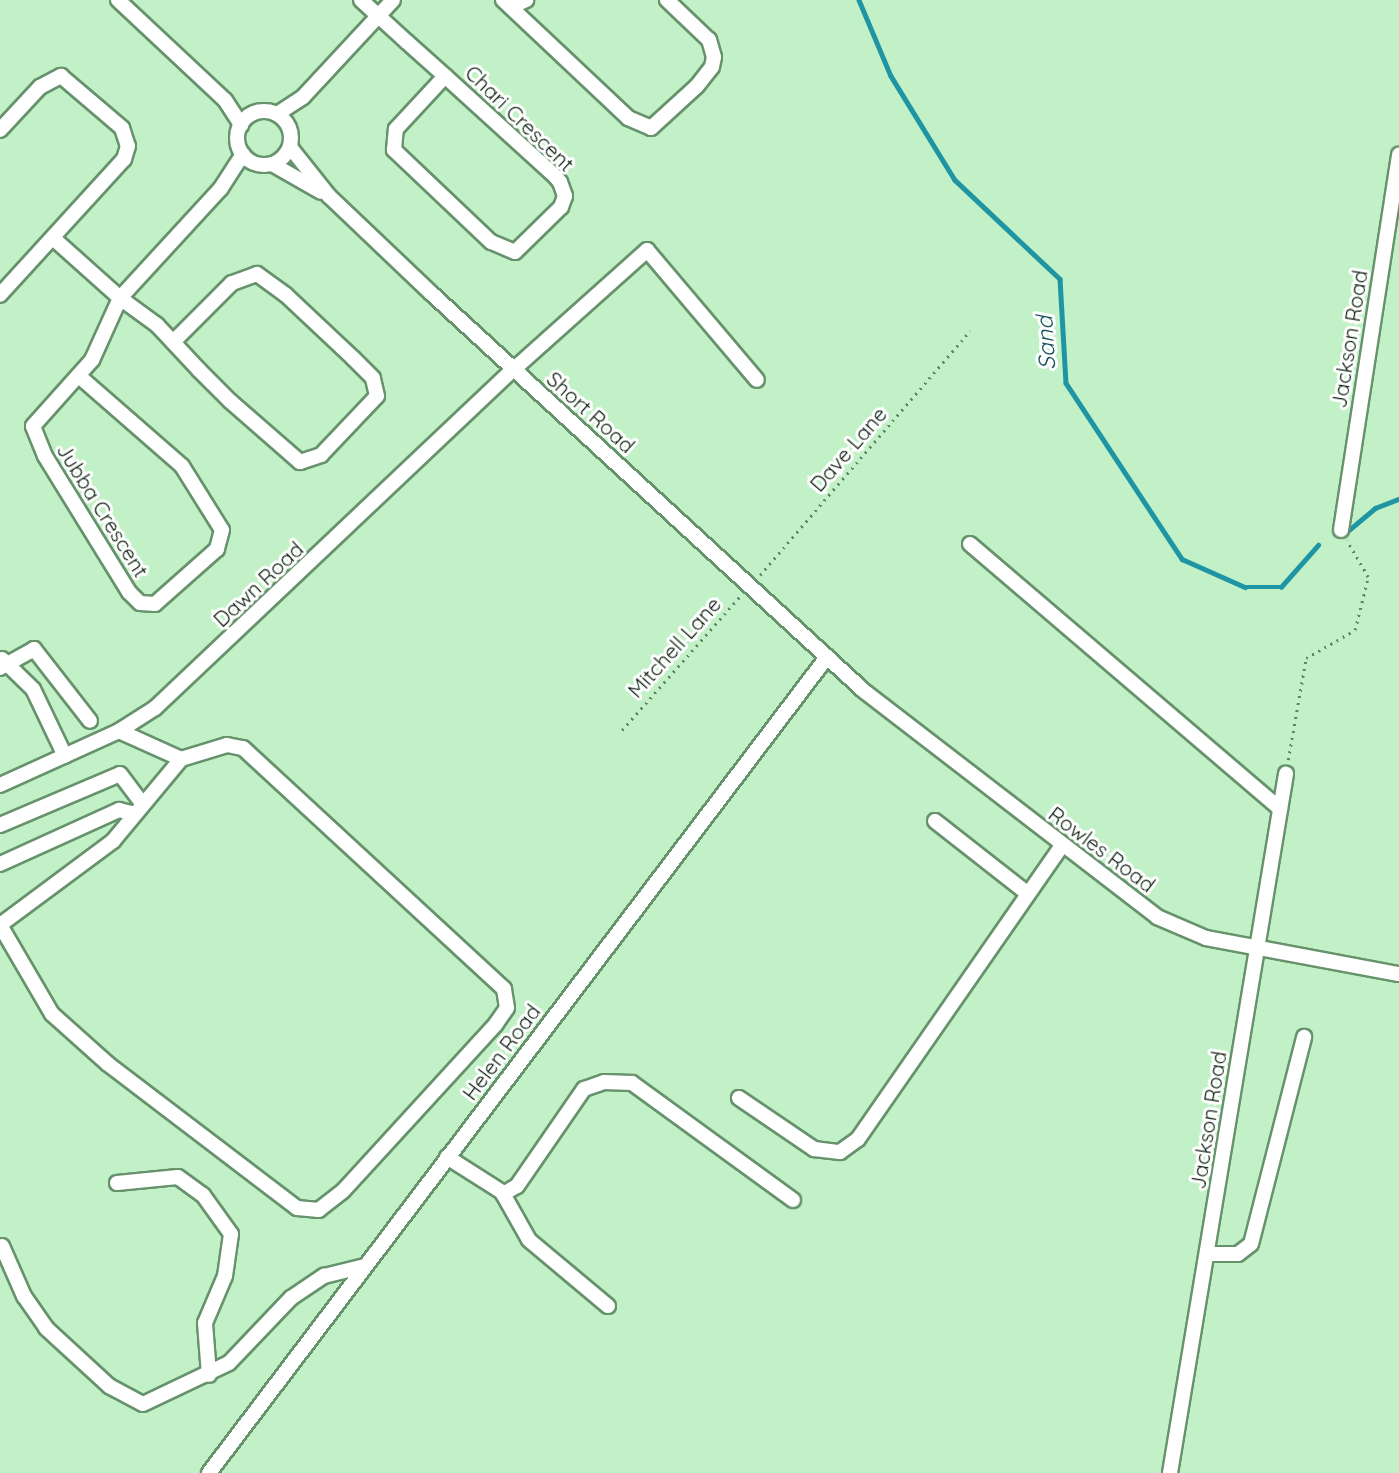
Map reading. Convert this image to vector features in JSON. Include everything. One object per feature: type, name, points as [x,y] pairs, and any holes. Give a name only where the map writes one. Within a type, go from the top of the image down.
[{"type":"street","points":[[118,0],[225,100],[241,125]]},
{"type":"street","name":"Chari Crescent","points":[[361,0],[378,16],[445,76],[555,176],[564,191],[561,207],[515,252],[491,242],[394,150],[396,129],[445,76]]},
{"type":"street","points":[[225,100],[253,114],[277,114],[303,97],[393,0]]},
{"type":"street","points":[[507,4],[526,0]]},
{"type":"street","points":[[507,4],[628,118],[650,128],[697,86],[712,67],[714,57],[709,40],[667,0]]},
{"type":"street","points":[[0,130],[40,87],[61,76],[124,132],[128,146],[124,159],[0,295]]},
{"type":"street","points":[[221,188],[256,164],[272,164],[290,147],[289,127],[303,97]]},
{"type":"street","points":[[253,114],[241,125],[237,140],[243,154],[256,164]]},
{"type":"street","points":[[277,114],[289,127]]},
{"type":"street","name":"Short Road","points":[[290,147],[329,196],[513,370],[827,657]]},
{"type":"street","points":[[120,298],[221,188],[243,154]]},
{"type":"street","name":"Jackson Road","points":[[1341,530],[1399,154]]},
{"type":"street","name":"Short Road","points":[[272,164],[329,196]]},
{"type":"street","points":[[53,238],[173,342],[300,462],[321,455],[377,396],[373,378],[286,295],[257,274],[232,283],[173,342]]},
{"type":"street","name":"Dawn Road","points":[[0,785],[119,731],[164,700],[513,370],[647,250],[757,380]]},
{"type":"street","name":"Jubba Crescent","points":[[80,377],[182,466],[222,530],[216,549],[166,598],[151,606],[137,601],[129,592],[33,432],[37,420],[80,377],[100,347],[120,298]]},
{"type":"street","points":[[970,544],[1280,808]]},
{"type":"street","points":[[65,756],[33,689],[3,663],[22,652],[34,649],[90,721]]},
{"type":"street","name":"Rowles Road","points":[[827,657],[892,715],[1062,845],[1179,930],[1255,948],[1399,974]]},
{"type":"street","name":"Helen Road","points":[[209,1473],[827,657]]},
{"type":"street","points":[[119,731],[181,759]]},
{"type":"street","points":[[227,745],[243,748],[504,989],[507,1008],[496,1024],[332,1202],[310,1213],[298,1208],[108,1064],[52,1014],[0,925],[113,841],[139,809],[181,759],[227,745]]},
{"type":"street","points":[[0,825],[120,774],[139,809]]},
{"type":"street","name":"Jackson Road","points":[[1170,1473],[1286,774]]},
{"type":"street","points":[[0,864],[119,810],[139,809]]},
{"type":"street","points":[[935,821],[1028,894]]},
{"type":"street","points":[[739,1098],[814,1149],[840,1152],[858,1139],[1062,845]]},
{"type":"street","points":[[1206,1254],[1238,1254],[1251,1244],[1304,1037]]},
{"type":"street","points":[[503,1194],[517,1186],[584,1089],[604,1082],[632,1083],[793,1200]]},
{"type":"street","points":[[447,1157],[503,1194],[529,1240],[608,1306]]},
{"type":"street","points":[[117,1183],[177,1177],[203,1195],[231,1234],[225,1276],[205,1323],[209,1375]]},
{"type":"street","points":[[2,1246],[24,1296],[46,1328],[128,1398],[143,1404],[153,1403],[209,1375],[248,1347],[291,1298],[324,1276],[365,1266]]},
{"type":"path","name":"Dave Lane","points":[[749,586],[970,331]]},
{"type":"path","points":[[1286,774],[1306,658],[1355,629],[1368,577],[1341,530]]},
{"type":"path","name":"Mitchell Lane","points":[[622,730],[749,586]]},
{"type":"waterway","name":"Sand","points":[[859,0],[891,76],[955,180],[1060,279],[1066,383],[1182,559],[1245,587],[1281,587],[1318,545]]},
{"type":"waterway","name":"Sand","points":[[1349,530],[1375,508],[1399,499]]}]
